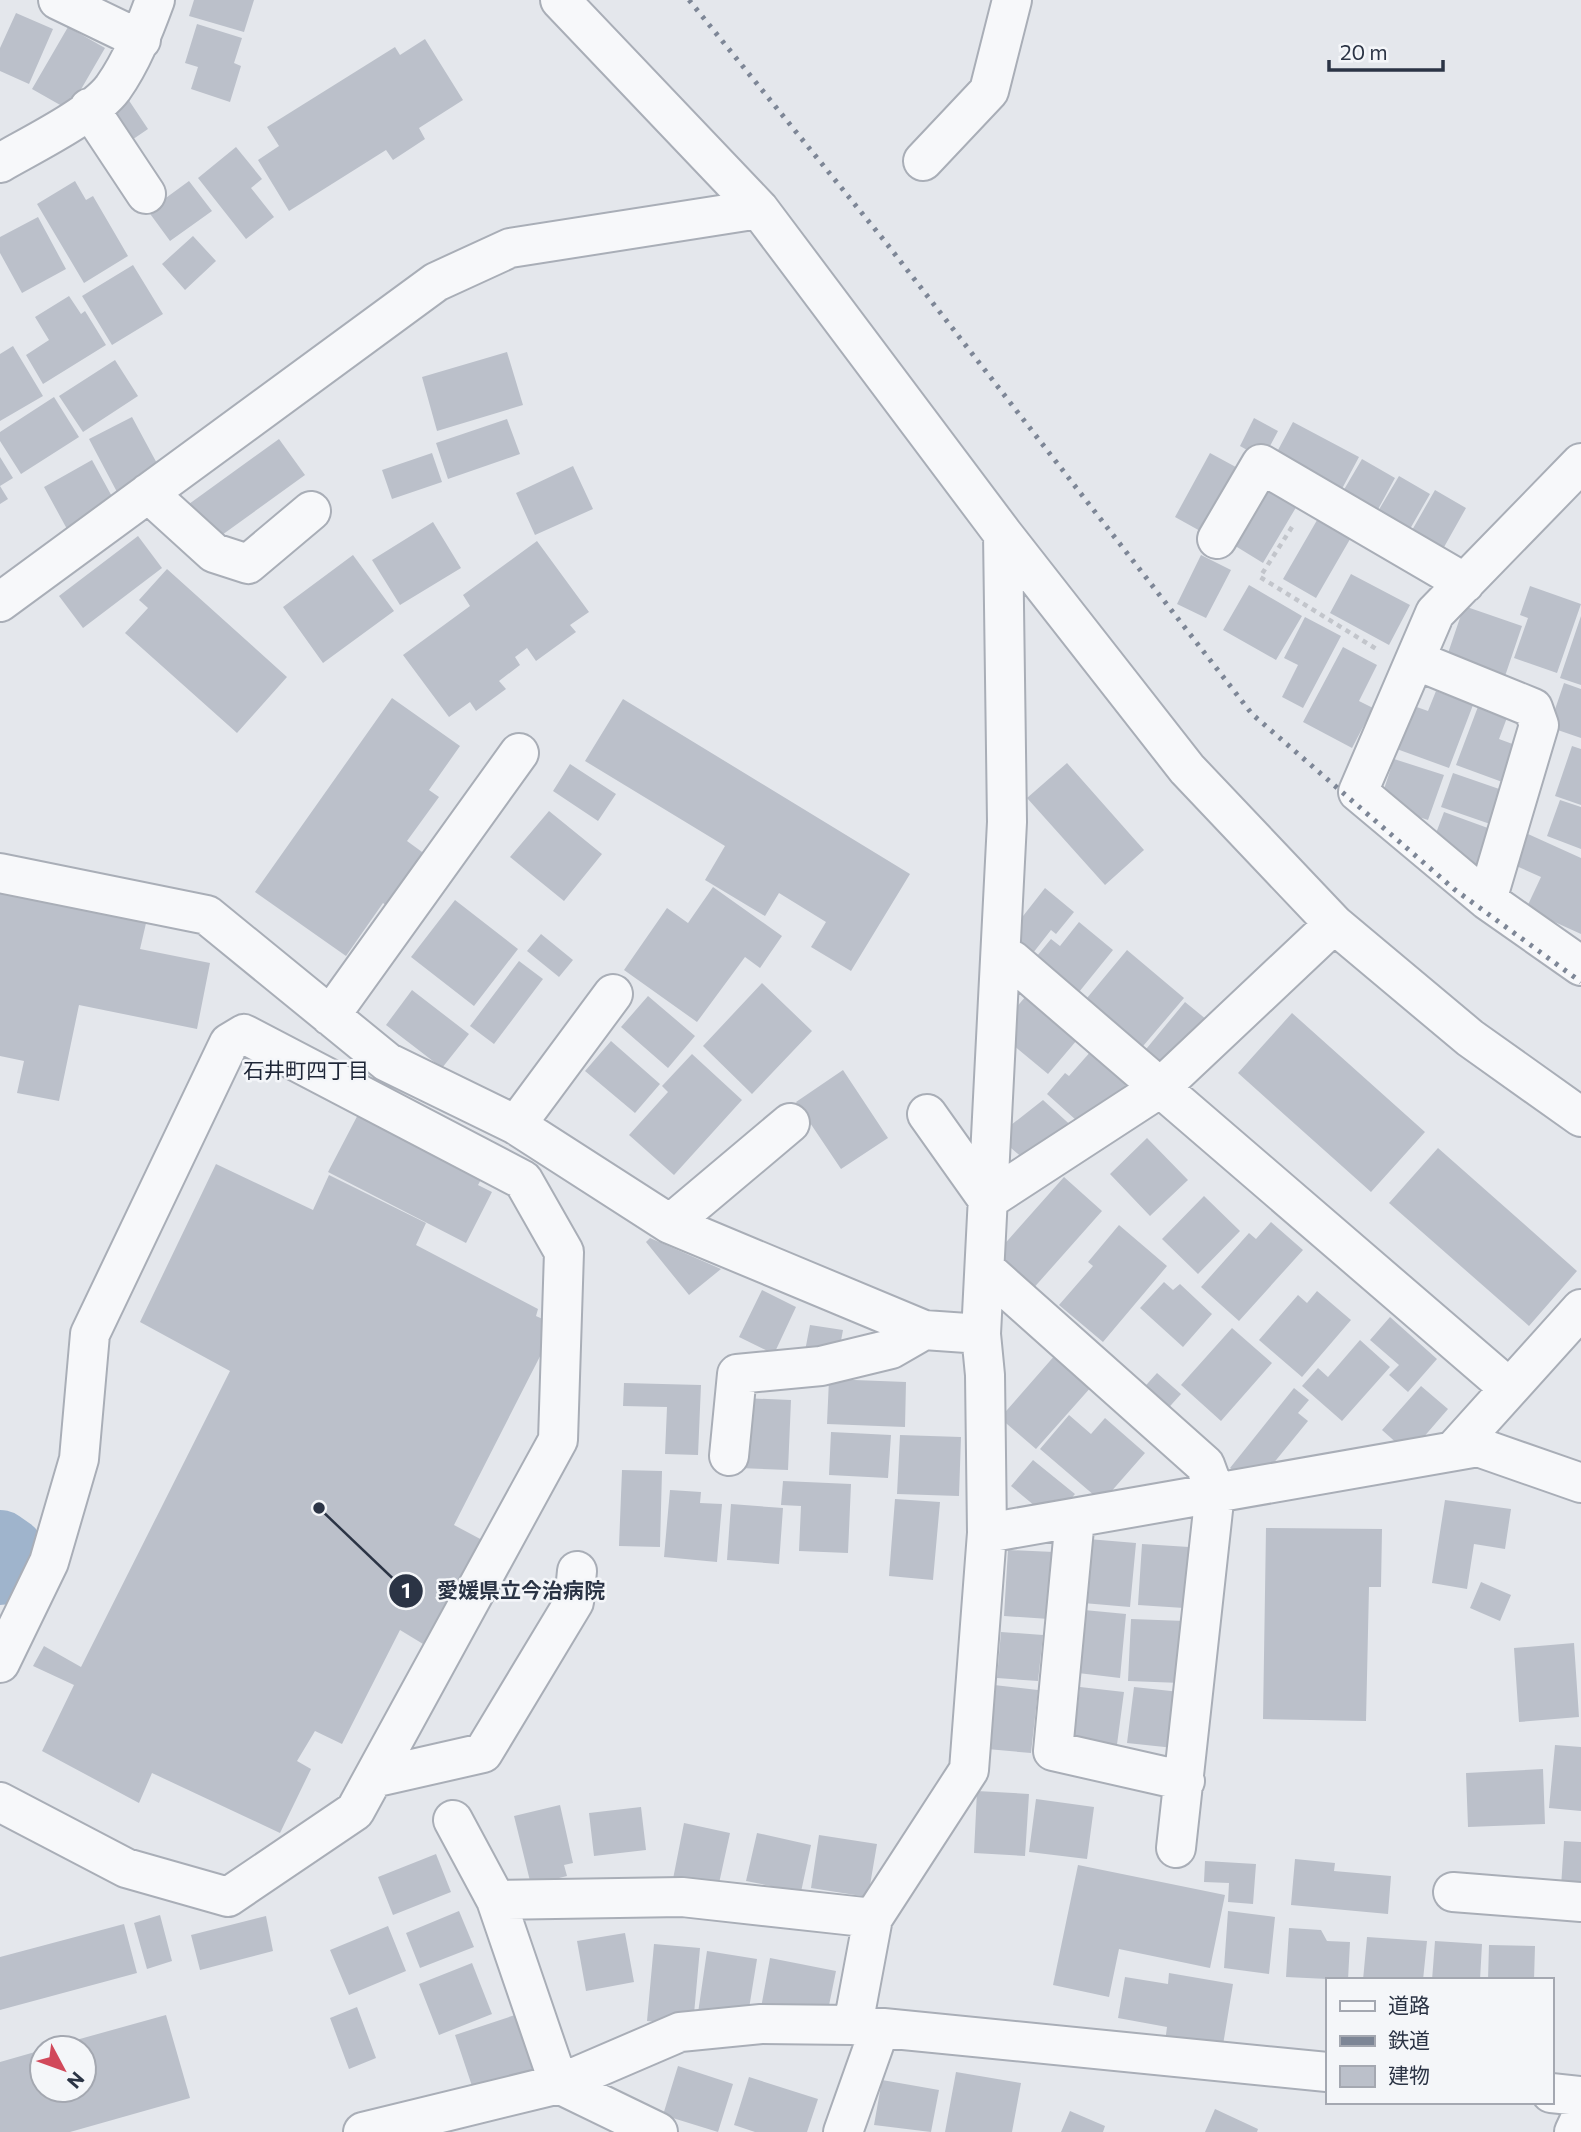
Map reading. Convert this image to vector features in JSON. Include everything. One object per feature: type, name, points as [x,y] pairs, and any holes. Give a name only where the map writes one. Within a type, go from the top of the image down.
[{"type":"street","points":[[58,0],[141,40]]},
{"type":"street","points":[[0,163],[89,108],[111,90],[141,40],[155,0]]},
{"type":"street","points":[[560,0],[759,209],[1003,534],[1187,769],[1334,923],[1470,1038],[1581,1117]]},
{"type":"street","points":[[923,161],[989,90],[1012,0]]},
{"type":"street","points":[[89,108],[146,194]]},
{"type":"street","points":[[0,601],[436,282],[510,247],[759,209]]},
{"type":"street","points":[[1581,463],[1435,613],[1358,792],[1487,900],[1581,966]]},
{"type":"street","points":[[1217,539],[1261,464],[1465,583]]},
{"type":"street","points":[[148,494],[214,553],[248,564],[311,511]]},
{"type":"street","points":[[843,2132],[867,2027],[873,1918],[969,1770],[987,1533],[985,1375],[981,1334],[1007,822],[1003,534]]},
{"type":"street","points":[[1412,665],[1533,708],[1539,725],[1487,900]]},
{"type":"street","points":[[330,1016],[519,753]]},
{"type":"street","points":[[0,873],[207,915],[387,1062],[516,1125],[670,1224],[924,1330],[981,1334]]},
{"type":"street","points":[[988,1200],[1160,1088],[1334,923]]},
{"type":"street","points":[[1012,960],[1509,1388]]},
{"type":"street","points":[[516,1125],[613,994]]},
{"type":"street","points":[[0,1663],[49,1562],[79,1459],[90,1334],[229,1043],[244,1034],[523,1180],[564,1252],[558,1440],[355,1811],[228,1897],[126,1868],[0,1802]]},
{"type":"street","points":[[927,1114],[988,1200]]},
{"type":"street","points":[[670,1224],[790,1122]]},
{"type":"street","points":[[985,1269],[1205,1465],[1215,1492],[1176,1848]]},
{"type":"street","points":[[1454,1450],[1581,1309]]},
{"type":"street","points":[[729,1455],[737,1374],[821,1366],[891,1349],[924,1330]]},
{"type":"street","points":[[987,1533],[1478,1447],[1581,1483]]},
{"type":"street","points":[[1075,1518],[1053,1751],[1185,1781]]},
{"type":"street","points":[[373,1778],[483,1753],[574,1602],[577,1571]]},
{"type":"street","points":[[453,1820],[496,1900],[559,2084],[658,2132]]},
{"type":"street","points":[[1453,1892],[1581,1902]]},
{"type":"street","points":[[496,1900],[682,1897],[873,1918]]},
{"type":"street","points":[[363,2132],[559,2084],[680,2032],[761,2024],[867,2027],[1326,2071]]},
{"type":"street","points":[[1553,2093],[1581,2096]]},
{"type":"street","points":[[1574,2132],[1581,2118]]},
{"type":"path","points":[[1313,494],[1260,577],[1412,665]]},
{"type":"building","points":[[194,0],[254,0],[244,32],[189,16]]},
{"type":"building","points":[[16,13],[53,29],[29,84],[0,71],[0,48]]},
{"type":"building","points":[[197,24],[242,38],[234,63],[241,66],[230,102],[191,89],[198,67],[185,63]]},
{"type":"building","points":[[68,27],[105,48],[69,110],[32,89]]},
{"type":"building","points":[[425,39],[463,100],[419,128],[425,139],[393,160],[386,150],[289,211],[258,160],[279,146],[267,127],[395,47],[400,55]]},
{"type":"building","points":[[128,99],[148,129],[123,146],[103,116]]},
{"type":"building","points":[[236,147],[262,179],[251,188],[274,217],[246,239],[198,178]]},
{"type":"building","points":[[75,181],[86,200],[93,196],[128,256],[84,283],[37,204]]},
{"type":"building","points":[[189,181],[212,211],[170,241],[148,211]]},
{"type":"building","points":[[38,217],[66,269],[22,293],[0,253],[0,237]]},
{"type":"building","points":[[193,236],[216,261],[185,290],[162,264]]},
{"type":"building","points":[[133,265],[163,314],[112,345],[82,296]]},
{"type":"building","points":[[69,296],[81,314],[85,311],[106,345],[43,384],[26,355],[49,340],[35,317]]},
{"type":"building","points":[[13,346],[43,396],[0,421],[0,354]]},
{"type":"building","points":[[507,352],[523,405],[437,431],[422,377]]},
{"type":"building","points":[[115,360],[138,396],[83,432],[59,396]]},
{"type":"building","points":[[54,397],[79,437],[21,474],[0,441],[0,432]]},
{"type":"building","points":[[132,417],[160,469],[117,492],[89,439]]},
{"type":"building","points":[[1254,418],[1278,431],[1263,459],[1240,446]]},
{"type":"building","points":[[507,419],[520,454],[448,479],[436,443]]},
{"type":"building","points":[[1293,422],[1359,457],[1336,500],[1270,465]]},
{"type":"building","points":[[279,439],[305,475],[215,540],[189,504]]},
{"type":"building","points":[[432,453],[442,482],[392,499],[382,470]]},
{"type":"building","points":[[1210,453],[1245,472],[1211,537],[1175,517]]},
{"type":"building","points":[[0,457],[13,478],[0,486]]},
{"type":"building","points":[[1362,459],[1395,478],[1376,513],[1342,493]]},
{"type":"building","points":[[92,460],[115,502],[67,529],[44,487]]},
{"type":"building","points":[[573,466],[593,509],[535,535],[516,493]]},
{"type":"building","points":[[1261,476],[1301,499],[1263,563],[1224,539]]},
{"type":"building","points":[[1399,476],[1430,494],[1406,536],[1374,518]]},
{"type":"building","points":[[0,486],[8,499],[0,504]]},
{"type":"building","points":[[1435,490],[1466,508],[1439,556],[1407,539]]},
{"type":"building","points":[[1320,515],[1353,534],[1316,598],[1283,579]]},
{"type":"building","points":[[433,522],[461,568],[400,605],[372,560]]},
{"type":"building","points":[[138,536],[162,568],[83,628],[59,596]]},
{"type":"building","points":[[537,541],[589,612],[570,625],[576,632],[536,661],[527,648],[515,657],[520,665],[499,681],[506,689],[476,711],[470,702],[449,717],[403,655],[470,606],[463,595]]},
{"type":"building","points":[[353,555],[394,611],[323,663],[283,607]]},
{"type":"building","points":[[1201,555],[1231,570],[1206,618],[1177,604]]},
{"type":"building","points":[[167,569],[287,677],[237,733],[125,633],[148,608],[139,600]]},
{"type":"building","points":[[1351,574],[1410,605],[1389,645],[1330,613]]},
{"type":"building","points":[[1249,585],[1302,616],[1276,660],[1223,630]]},
{"type":"building","points":[[1530,586],[1581,604],[1557,673],[1514,658],[1528,618],[1520,615]]},
{"type":"building","points":[[1464,606],[1522,626],[1503,682],[1445,662]]},
{"type":"building","points":[[1581,616],[1581,685],[1560,678]]},
{"type":"building","points":[[1305,617],[1341,636],[1303,708],[1282,697],[1298,665],[1284,658]]},
{"type":"building","points":[[1343,647],[1377,665],[1359,701],[1373,708],[1352,748],[1303,722]]},
{"type":"building","points":[[1564,683],[1581,689],[1581,738],[1549,727]]},
{"type":"building","points":[[1436,691],[1473,705],[1449,768],[1394,748],[1411,705],[1428,711]]},
{"type":"building","points":[[392,698],[460,746],[429,790],[439,797],[407,841],[429,857],[392,910],[383,903],[346,956],[255,892]]},
{"type":"building","points":[[623,699],[910,874],[851,971],[811,947],[826,922],[779,893],[765,916],[705,880],[725,846],[585,761]]},
{"type":"building","points":[[1479,704],[1508,715],[1499,739],[1518,746],[1505,783],[1456,765]]},
{"type":"building","points":[[1572,746],[1581,749],[1581,805],[1555,796]]},
{"type":"building","points":[[1394,759],[1444,775],[1428,820],[1379,804]]},
{"type":"building","points":[[1067,763],[1144,850],[1105,885],[1027,798]]},
{"type":"building","points":[[570,764],[616,794],[598,821],[553,791]]},
{"type":"building","points":[[1453,773],[1505,791],[1493,825],[1441,807]]},
{"type":"building","points":[[1560,800],[1581,807],[1581,849],[1547,836]]},
{"type":"building","points":[[549,811],[602,854],[564,901],[510,857]]},
{"type":"building","points":[[1444,812],[1496,831],[1482,869],[1430,849]]},
{"type":"building","points":[[1528,834],[1581,858],[1581,934],[1526,909],[1541,877],[1514,865]]},
{"type":"building","points":[[713,887],[782,936],[760,968],[745,957],[697,1022],[624,970],[667,908],[688,923]]},
{"type":"building","points":[[1045,888],[1074,912],[1056,934],[1051,930],[1033,953],[1009,934]]},
{"type":"building","points":[[0,890],[147,919],[140,949],[210,963],[197,1029],[79,1005],[59,1101],[17,1093],[24,1061],[0,1056]]},
{"type":"building","points":[[455,900],[518,949],[474,1006],[411,957]]},
{"type":"building","points":[[1079,922],[1113,950],[1075,997],[1032,962],[1051,939],[1060,946]]},
{"type":"building","points":[[541,934],[573,960],[559,977],[527,951]]},
{"type":"building","points":[[1127,950],[1184,998],[1138,1052],[1082,1004]]},
{"type":"building","points":[[519,961],[543,979],[494,1044],[470,1026]]},
{"type":"building","points":[[762,983],[812,1031],[752,1094],[703,1046]]},
{"type":"building","points":[[412,990],[469,1034],[442,1068],[386,1025]]},
{"type":"building","points":[[648,996],[695,1036],[668,1068],[621,1027]]},
{"type":"building","points":[[1026,996],[1077,1040],[1048,1074],[1007,1040],[1003,1023]]},
{"type":"building","points":[[1185,1002],[1212,1024],[1162,1071],[1142,1054]]},
{"type":"building","points":[[1292,1013],[1425,1132],[1371,1192],[1238,1073]]},
{"type":"building","points":[[611,1041],[660,1084],[635,1113],[585,1071]]},
{"type":"building","points":[[1092,1050],[1133,1085],[1086,1129],[1047,1094],[1065,1073],[1069,1076]]},
{"type":"building","points":[[692,1054],[742,1100],[674,1175],[629,1135],[668,1092],[662,1086]]},
{"type":"building","points":[[843,1070],[888,1138],[841,1169],[796,1102]]},
{"type":"building","points":[[374,1084],[498,1148],[478,1185],[492,1192],[466,1243],[328,1172]]},
{"type":"building","points":[[1043,1100],[1076,1130],[1031,1165],[997,1136]]},
{"type":"building","points":[[1147,1138],[1188,1180],[1150,1216],[1110,1174]]},
{"type":"building","points":[[1438,1148],[1577,1271],[1529,1326],[1389,1203]]},
{"type":"building","points":[[216,1164],[313,1210],[329,1175],[426,1223],[416,1245],[538,1309],[536,1316],[556,1325],[454,1525],[484,1541],[428,1647],[400,1630],[342,1744],[315,1731],[297,1761],[311,1769],[280,1833],[152,1773],[139,1803],[42,1751],[74,1685],[33,1666],[44,1646],[81,1667],[230,1371],[140,1322]]},
{"type":"building","points":[[1064,1177],[1102,1211],[1031,1291],[993,1257]]},
{"type":"building","points":[[1204,1196],[1240,1231],[1198,1274],[1162,1239]]},
{"type":"building","points":[[1271,1222],[1303,1250],[1239,1321],[1201,1287],[1249,1233],[1256,1239]]},
{"type":"building","points":[[1119,1225],[1167,1266],[1103,1342],[1059,1305],[1093,1266],[1088,1262]]},
{"type":"building","points":[[650,1238],[721,1269],[689,1295],[646,1242]]},
{"type":"building","points":[[1164,1282],[1173,1290],[1180,1284],[1212,1314],[1183,1347],[1140,1308]]},
{"type":"building","points":[[762,1290],[796,1307],[774,1354],[739,1337]]},
{"type":"building","points":[[1317,1291],[1351,1320],[1302,1377],[1259,1340],[1298,1295],[1307,1303]]},
{"type":"building","points":[[1390,1317],[1437,1359],[1408,1392],[1389,1375],[1399,1365],[1370,1340]]},
{"type":"building","points":[[810,1325],[843,1330],[838,1357],[805,1351]]},
{"type":"building","points":[[1232,1328],[1272,1363],[1221,1421],[1181,1385]]},
{"type":"building","points":[[1360,1340],[1390,1367],[1342,1421],[1302,1386],[1318,1368],[1328,1377]]},
{"type":"building","points":[[1056,1354],[1092,1386],[1036,1449],[1000,1418]]},
{"type":"building","points":[[1157,1373],[1181,1394],[1163,1414],[1139,1393]]},
{"type":"building","points":[[829,1379],[906,1382],[905,1427],[827,1424]]},
{"type":"building","points":[[624,1383],[701,1385],[698,1455],[665,1454],[667,1407],[623,1406]]},
{"type":"building","points":[[1421,1386],[1448,1409],[1409,1454],[1382,1430]]},
{"type":"building","points":[[1294,1388],[1309,1400],[1298,1413],[1308,1421],[1263,1476],[1247,1481],[1230,1468]]},
{"type":"building","points":[[743,1398],[791,1400],[788,1470],[739,1468]]},
{"type":"building","points":[[1069,1415],[1091,1434],[1105,1418],[1145,1453],[1102,1502],[1040,1449]]},
{"type":"building","points":[[831,1432],[891,1435],[888,1478],[829,1475]]},
{"type":"building","points":[[900,1435],[961,1437],[959,1496],[897,1494]]},
{"type":"building","points":[[1033,1460],[1075,1494],[1053,1521],[1011,1486]]},
{"type":"building","points":[[622,1470],[662,1471],[660,1547],[619,1546]]},
{"type":"building","points":[[783,1481],[851,1484],[848,1553],[799,1551],[801,1506],[781,1505]]},
{"type":"building","points":[[670,1490],[701,1492],[700,1503],[722,1504],[717,1562],[664,1557]]},
{"type":"building","points":[[895,1499],[940,1502],[933,1580],[889,1576]]},
{"type":"building","points":[[1445,1500],[1511,1509],[1505,1549],[1474,1544],[1467,1589],[1432,1583]]},
{"type":"building","points":[[731,1504],[783,1508],[779,1564],[727,1560]]},
{"type":"building","points":[[1266,1528],[1382,1529],[1381,1587],[1369,1587],[1366,1721],[1263,1719]]},
{"type":"building","points":[[1088,1539],[1136,1543],[1130,1607],[1083,1603]]},
{"type":"building","points":[[1142,1544],[1189,1547],[1184,1608],[1138,1605]]},
{"type":"building","points":[[1008,1550],[1054,1552],[1049,1619],[1004,1616]]},
{"type":"building","points":[[1481,1582],[1511,1595],[1500,1621],[1470,1608]]},
{"type":"building","points":[[1084,1610],[1126,1614],[1120,1678],[1078,1673]]},
{"type":"building","points":[[1131,1619],[1185,1621],[1181,1683],[1128,1681]]},
{"type":"building","points":[[1001,1632],[1043,1635],[1038,1681],[997,1678]]},
{"type":"building","points":[[1574,1643],[1579,1717],[1519,1722],[1514,1648]]},
{"type":"building","points":[[994,1685],[1038,1690],[1031,1753],[987,1749]]},
{"type":"building","points":[[1080,1687],[1124,1692],[1116,1752],[1073,1747]]},
{"type":"building","points":[[1134,1687],[1180,1692],[1174,1748],[1127,1743]]},
{"type":"building","points":[[1555,1745],[1581,1747],[1581,1811],[1549,1808]]},
{"type":"building","points":[[1543,1769],[1545,1824],[1468,1827],[1466,1773]]},
{"type":"building","points":[[977,1791],[1029,1794],[1025,1856],[974,1853]]},
{"type":"building","points":[[1036,1799],[1094,1807],[1087,1859],[1029,1852]]},
{"type":"building","points":[[560,1805],[573,1863],[564,1865],[567,1876],[531,1885],[514,1816]]},
{"type":"building","points":[[641,1807],[646,1850],[594,1856],[589,1813]]},
{"type":"building","points":[[684,1823],[730,1833],[718,1888],[673,1879]]},
{"type":"building","points":[[757,1833],[811,1845],[801,1892],[746,1881]]},
{"type":"building","points":[[819,1835],[877,1844],[868,1897],[811,1888]]},
{"type":"building","points":[[1564,1841],[1581,1842],[1581,1888],[1561,1887]]},
{"type":"building","points":[[436,1854],[451,1892],[393,1915],[378,1877]]},
{"type":"building","points":[[1295,1859],[1335,1863],[1334,1871],[1391,1876],[1388,1914],[1291,1905]]},
{"type":"building","points":[[1205,1861],[1256,1864],[1253,1904],[1228,1902],[1229,1883],[1204,1882]]},
{"type":"building","points":[[1078,1865],[1225,1895],[1210,1968],[1119,1949],[1109,1997],[1053,1985]]},
{"type":"building","points":[[459,1911],[474,1947],[420,1968],[406,1933]]},
{"type":"building","points":[[1228,1911],[1275,1917],[1269,1974],[1224,1968]]},
{"type":"building","points":[[160,1915],[172,1961],[147,1969],[134,1923]]},
{"type":"building","points":[[266,1916],[273,1951],[200,1970],[191,1935]]},
{"type":"building","points":[[124,1924],[137,1973],[0,2010],[0,1957]]},
{"type":"building","points":[[388,1926],[406,1971],[349,1995],[330,1950]]},
{"type":"building","points":[[1289,1928],[1321,1930],[1327,1941],[1350,1942],[1348,1978],[1286,1977]]},
{"type":"building","points":[[625,1933],[634,1982],[586,1991],[577,1941]]},
{"type":"building","points":[[1367,1937],[1427,1941],[1423,1978],[1363,1978]]},
{"type":"building","points":[[1435,1941],[1482,1944],[1480,1978],[1432,1978]]},
{"type":"building","points":[[654,1944],[700,1948],[693,2025],[647,2021]]},
{"type":"building","points":[[1489,1945],[1535,1946],[1534,1978],[1488,1978]]},
{"type":"building","points":[[707,1951],[757,1959],[747,2021],[698,2013]]},
{"type":"building","points":[[770,1958],[836,1971],[826,2020],[761,2008]]},
{"type":"building","points":[[472,1963],[492,2014],[439,2035],[419,1984]]},
{"type":"building","points":[[1169,1973],[1233,1984],[1222,2051],[1165,2042],[1167,2027],[1118,2018],[1125,1977],[1168,1984]]},
{"type":"building","points":[[357,2007],[376,2058],[349,2069],[330,2018]]},
{"type":"building","points":[[518,2014],[538,2070],[474,2092],[455,2035]]},
{"type":"building","points":[[166,2015],[190,2098],[70,2132],[0,2132],[0,2062],[28,2054],[28,2104],[98,2104],[98,2034]]},
{"type":"building","points":[[678,2066],[733,2084],[718,2132],[663,2115]]},
{"type":"building","points":[[956,2072],[1021,2083],[1012,2132],[945,2132]]},
{"type":"building","points":[[749,2077],[818,2099],[807,2132],[755,2132],[734,2125]]},
{"type":"building","points":[[882,2080],[939,2090],[931,2132],[874,2125]]},
{"type":"building","points":[[1215,2109],[1258,2129],[1257,2132],[1205,2132]]},
{"type":"building","points":[[1070,2111],[1105,2126],[1103,2132],[1061,2132]]},
{"type":"waterway","points":[[0,1544],[10,1551],[0,1571]]},
{"type":"railway","points":[[689,0],[887,244],[1252,714],[1454,889],[1581,982]]},
{"type":"place","name":"愛媛県立今治病院","points":[[319,1508]]},
{"type":"district","name":"石井町四丁目","points":[[306,1069]]}]
